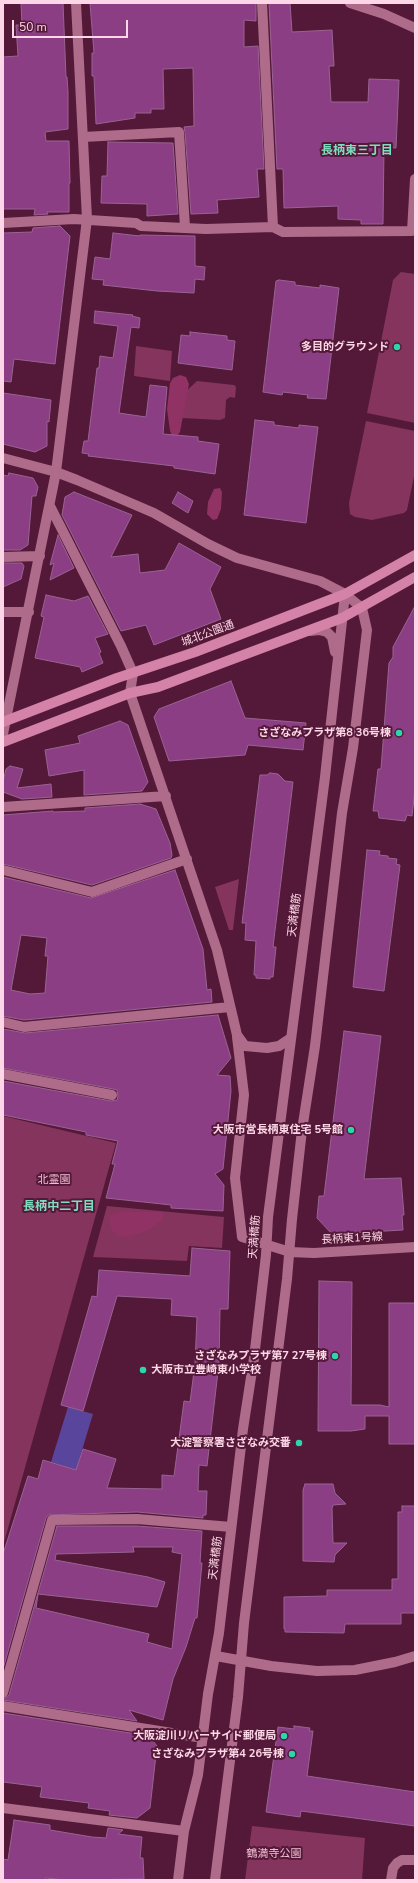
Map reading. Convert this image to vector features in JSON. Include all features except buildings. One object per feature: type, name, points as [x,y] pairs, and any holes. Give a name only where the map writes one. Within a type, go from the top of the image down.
[{"type":"main road","name":"城北公園通","points":[[5,721],[133,673],[195,652],[345,594],[415,555]]},
{"type":"main road","points":[[3,742],[130,694],[158,687],[342,618],[415,577]]},
{"type":"street","points":[[3,734],[29,612],[56,472],[87,219],[76,3]]},
{"type":"street","points":[[262,3],[273,227]]},
{"type":"street","points":[[350,3],[384,14],[415,28]]},
{"type":"street","points":[[83,137],[179,132],[185,227]]},
{"type":"street","points":[[3,223],[87,219],[136,223],[141,226],[273,227],[282,232],[412,231],[415,179]]},
{"type":"street","points":[[3,458],[56,472],[154,513],[208,544],[237,558],[320,581],[345,594],[362,608],[367,630],[354,748],[342,813],[313,1060],[302,1130],[290,1252],[244,1623],[238,1698],[216,1880]]},
{"type":"street","points":[[50,506],[121,646],[133,673],[130,694],[166,796],[217,950],[237,1035],[245,1046],[267,1048],[279,1046],[291,1038]]},
{"type":"street","points":[[3,557],[40,556]]},
{"type":"street","name":"天満橋筋","points":[[178,1880],[184,1831],[198,1775],[208,1694],[216,1656],[243,1429],[254,1358],[267,1244],[268,1216],[325,777],[345,594]]},
{"type":"street","points":[[3,612],[29,612]]},
{"type":"street","points":[[306,631],[319,630],[327,632],[332,636],[337,662]]},
{"type":"street","points":[[3,807],[166,796]]},
{"type":"street","points":[[3,870],[92,892],[187,859]]},
{"type":"street","points":[[3,1022],[24,1027],[230,1007]]},
{"type":"street","name":"長柄東1号線","points":[[237,1035],[244,1095],[235,1178],[242,1236],[290,1252],[314,1253],[415,1247]]},
{"type":"street","points":[[3,1074],[112,1095]]},
{"type":"street","points":[[3,1693],[52,1520],[137,1519],[232,1527]]},
{"type":"street","points":[[216,1656],[299,1670],[334,1671],[376,1666],[415,1656]]},
{"type":"street","points":[[3,1706],[203,1738]]},
{"type":"street","points":[[3,1808],[184,1831]]},
{"type":"street","points":[[391,1880],[393,1868],[397,1863],[402,1860],[415,1860]]},
{"type":"green space","name":"多目的グラウンド","points":[[401,272],[415,274],[415,423],[367,413],[393,280]]},
{"type":"green space","points":[[136,346],[172,351],[170,381],[134,376]]},
{"type":"green space","points":[[197,381],[234,385],[236,387],[235,398],[230,397],[226,400],[225,418],[220,420],[181,418],[184,393]]},
{"type":"green space","points":[[366,421],[415,431],[415,472],[407,510],[404,513],[372,520],[355,517],[350,514],[349,503]]},
{"type":"green space","points":[[239,879],[233,930],[229,930],[215,887]]},
{"type":"green space","name":"北霊園","points":[[3,1116],[116,1143],[3,1546]]},
{"type":"green space","points":[[107,1206],[224,1217],[222,1248],[189,1246],[187,1261],[93,1257]]},
{"type":"green space","name":"鶴満寺公園","points":[[252,1826],[365,1838],[362,1880],[245,1880]]},
{"type":"shaded area","points":[[180,375],[186,377],[189,384],[180,432],[173,438],[170,431],[167,409],[170,383],[173,378]]},
{"type":"shaded area","points":[[220,488],[222,492],[221,509],[217,519],[213,520],[207,514],[208,502],[214,489]]},
{"type":"shaded area","points":[[120,1212],[160,1212],[164,1214],[162,1220],[147,1231],[119,1237],[112,1230],[109,1221],[111,1215]]},
{"type":"shaded area","points":[[68,1407],[93,1414],[76,1470],[51,1462]]},
{"type":"place","name":"多目的グラウンド","points":[[397,347]]},
{"type":"place","name":"さざなみプラザ第8 36号棟","points":[[399,733]]},
{"type":"place","name":"大阪市営長柄東住宅 5号館","points":[[351,1130]]},
{"type":"place","name":"さざなみプラザ第7 27号棟","points":[[335,1356]]},
{"type":"place","name":"大阪市立豊崎東小学校","points":[[143,1370]]},
{"type":"place","name":"大淀警察署さざなみ交番","points":[[299,1443]]},
{"type":"place","name":"大阪淀川リバーサイド郵便局","points":[[284,1736]]},
{"type":"place","name":"さざなみプラザ第4 26号棟","points":[[292,1754]]},
{"type":"district","name":"長柄東三丁目","points":[[357,151]]},
{"type":"district","name":"長柄中二丁目","points":[[59,1207]]}]
